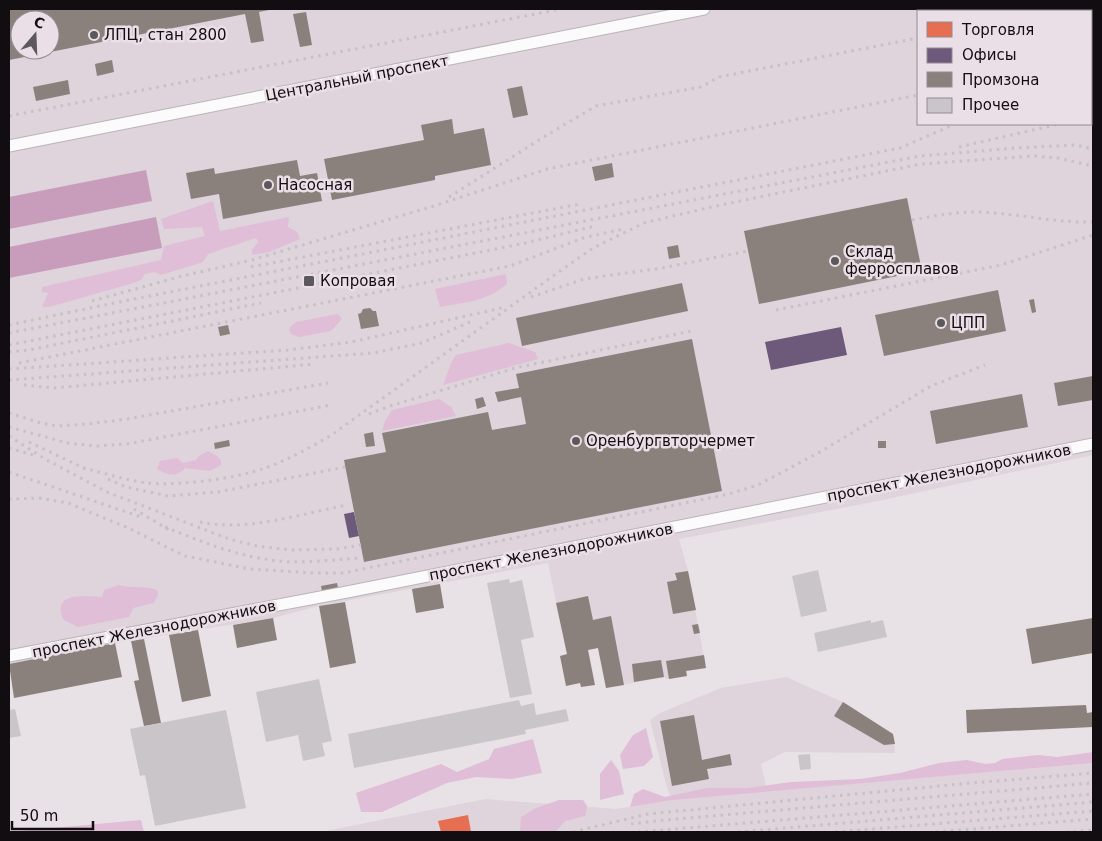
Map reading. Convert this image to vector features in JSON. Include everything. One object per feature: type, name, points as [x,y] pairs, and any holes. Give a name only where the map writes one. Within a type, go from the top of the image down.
[{"type":"street","name":"Центральный проспект","points":[[9,146],[704,9]]},
{"type":"street","name":"проспект Железнодорожников","points":[[9,656],[347,592],[1093,444]]},
{"type":"shaded area","points":[[9,9],[1093,9],[1093,455],[878,501],[679,539],[688,571],[706,668],[687,671],[687,676],[669,679],[664,677],[606,688],[598,648],[567,654],[548,563],[319,606],[273,618],[115,643],[9,664]]},
{"type":"shaded area","points":[[146,170],[152,201],[9,229],[9,197]]},
{"type":"shaded area","points":[[213,201],[220,231],[289,217],[288,227],[297,232],[300,239],[269,252],[252,255],[252,250],[258,242],[256,238],[208,254],[203,262],[161,275],[155,272],[145,274],[141,280],[130,284],[49,307],[42,307],[48,293],[42,292],[42,287],[161,260],[164,246],[205,236],[202,227],[164,229],[161,219]]},
{"type":"shaded area","points":[[156,217],[162,248],[9,278],[9,247]]},
{"type":"shaded area","points":[[506,274],[507,284],[483,298],[440,307],[435,289]]},
{"type":"shaded area","points":[[338,314],[342,319],[331,331],[299,337],[291,334],[289,328],[296,322]]},
{"type":"shaded area","points":[[509,343],[535,352],[538,359],[443,385],[456,355]]},
{"type":"shaded area","points":[[439,399],[451,407],[456,416],[382,431],[385,421],[392,410]]},
{"type":"shaded area","points":[[208,451],[221,460],[221,465],[210,471],[185,468],[178,473],[172,474],[157,469],[160,461],[177,458],[183,463],[196,460]]},
{"type":"shaded area","points":[[119,585],[157,590],[158,595],[154,603],[133,608],[129,617],[78,627],[64,620],[61,611],[65,600],[78,596],[102,597],[104,590]]},
{"type":"shaded area","points":[[786,677],[843,702],[893,734],[895,753],[785,752],[761,764],[767,791],[1093,763],[1093,832],[321,832],[485,799],[616,809],[672,800],[667,788],[650,720],[660,713],[721,688]]},
{"type":"shaded area","points":[[646,728],[653,757],[644,766],[623,769],[620,755],[633,735]]},
{"type":"shaded area","points":[[533,739],[542,773],[512,779],[476,777],[447,783],[382,812],[361,812],[356,793],[441,764],[457,772],[489,759],[494,749]]},
{"type":"shaded area","points":[[1093,752],[1093,763],[672,800],[630,807],[634,794],[643,789],[665,797],[707,788],[748,788],[791,782],[860,779],[900,773],[939,763],[967,760],[985,764],[995,763],[1002,759],[1038,755],[1058,757]]},
{"type":"shaded area","points":[[611,760],[619,771],[624,794],[600,800],[600,774]]},
{"type":"shaded area","points":[[559,800],[583,800],[587,806],[585,816],[565,821],[555,832],[520,832],[521,817],[536,808]]},
{"type":"shaded area","points":[[141,820],[144,832],[9,832]]},
{"type":"building: Торговля","points":[[468,815],[471,832],[441,832],[438,821]]},
{"type":"building: Офисы","points":[[841,327],[847,355],[771,370],[765,342]]},
{"type":"building: Офисы","points":[[354,512],[359,536],[349,538],[344,514]]},
{"type":"building: Промзона","name":"ЛПЦ, стан 2800","points":[[9,9],[269,9],[259,12],[264,41],[251,43],[245,14],[60,50],[60,10],[10,10],[10,60]]},
{"type":"building: Промзона","points":[[306,12],[312,45],[300,47],[293,14]]},
{"type":"building: Промзона","points":[[112,60],[114,72],[97,76],[95,64]]},
{"type":"building: Промзона","points":[[68,80],[70,94],[36,101],[33,87]]},
{"type":"building: Промзона","points":[[522,86],[528,115],[513,118],[507,89]]},
{"type":"building: Промзона","points":[[452,119],[454,134],[484,128],[491,165],[435,176],[435,180],[332,200],[324,159],[424,140],[421,125]]},
{"type":"building: Промзона","name":"Насосная","points":[[297,160],[300,176],[317,173],[322,201],[223,219],[219,194],[191,199],[186,173],[214,168],[215,174]]},
{"type":"building: Промзона","points":[[612,163],[614,177],[595,181],[592,167]]},
{"type":"building: Промзона","name":"Склад ферросплавов","points":[[907,198],[922,271],[759,304],[744,231]]},
{"type":"building: Промзона","points":[[678,245],[680,257],[669,259],[667,247]]},
{"type":"building: Промзона","points":[[682,283],[688,311],[522,346],[516,318]]},
{"type":"building: Промзона","name":"ЦПП","points":[[998,290],[1006,331],[884,356],[875,315]]},
{"type":"building: Промзона","points":[[1034,299],[1036,312],[1032,313],[1029,300]]},
{"type":"building: Промзона","points":[[370,308],[376,311],[379,326],[361,329],[358,314],[363,309]]},
{"type":"building: Промзона","points":[[228,325],[230,334],[220,336],[218,327]]},
{"type":"building: Промзона","name":"Оренбургвторчермет","points":[[692,339],[722,491],[364,562],[344,460],[386,452],[382,433],[488,412],[492,430],[526,424],[521,397],[498,402],[495,392],[519,388],[516,374]]},
{"type":"building: Промзона","points":[[1093,376],[1093,400],[1058,406],[1054,383]]},
{"type":"building: Промзона","points":[[1022,394],[1028,427],[936,444],[930,411]]},
{"type":"building: Промзона","points":[[483,397],[486,406],[477,409],[475,399]]},
{"type":"building: Промзона","points":[[373,432],[375,446],[366,447],[364,434]]},
{"type":"building: Промзона","points":[[229,440],[230,446],[215,449],[214,443]]},
{"type":"building: Промзона","points":[[878,441],[886,441],[886,448],[878,448]]},
{"type":"building: Промзона","points":[[688,571],[696,610],[673,614],[667,582],[677,580],[675,573]]},
{"type":"building: Промзона","points":[[337,583],[338,588],[322,591],[321,586]]},
{"type":"building: Промзона","points":[[440,584],[444,608],[416,613],[412,589]]},
{"type":"building: Промзона","points":[[588,596],[593,620],[611,616],[624,685],[606,688],[598,648],[588,650],[595,685],[581,687],[580,683],[566,686],[560,656],[567,654],[556,603]]},
{"type":"building: Промзона","points":[[345,602],[356,663],[330,668],[319,606]]},
{"type":"building: Промзона","points":[[273,618],[277,640],[237,648],[233,625]]},
{"type":"building: Промзона","points":[[1093,618],[1093,653],[1032,664],[1026,629]]},
{"type":"building: Промзона","points":[[698,624],[700,633],[694,634],[692,625]]},
{"type":"building: Промзона","points":[[198,630],[211,696],[182,702],[169,635]]},
{"type":"building: Промзона","points":[[144,639],[161,723],[144,726],[134,681],[139,680],[131,641]]},
{"type":"building: Промзона","points":[[115,643],[122,677],[14,698],[9,664]]},
{"type":"building: Промзона","points":[[704,655],[706,668],[686,671],[687,676],[669,679],[666,661]]},
{"type":"building: Промзона","points":[[661,660],[664,677],[634,682],[632,664]]},
{"type":"building: Промзона","points":[[843,702],[893,734],[895,744],[884,745],[834,716]]},
{"type":"building: Промзона","points":[[1086,705],[1087,713],[1093,712],[1093,727],[967,733],[966,710]]},
{"type":"building: Промзона","points":[[694,715],[702,760],[730,754],[732,765],[707,769],[709,779],[672,786],[660,721]]},
{"type":"building: Прочее","points":[[818,570],[827,611],[801,617],[792,576]]},
{"type":"building: Прочее","points":[[509,579],[510,583],[522,580],[534,637],[521,640],[532,694],[510,698],[487,583]]},
{"type":"building: Прочее","points":[[871,620],[871,623],[883,620],[887,637],[818,652],[814,633]]},
{"type":"building: Прочее","points":[[319,679],[332,741],[322,743],[325,756],[303,761],[298,735],[266,742],[256,692]]},
{"type":"building: Прочее","points":[[519,700],[521,706],[534,703],[536,715],[566,709],[569,721],[525,730],[526,734],[354,768],[348,734]]},
{"type":"building: Прочее","points":[[15,709],[21,736],[9,738],[9,710]]},
{"type":"building: Прочее","points":[[226,710],[246,808],[155,826],[145,775],[140,776],[130,729]]},
{"type":"building: Прочее","points":[[810,754],[811,769],[800,770],[798,755]]},
{"type":"railway","points":[[9,116],[561,9]]},
{"type":"railway","points":[[449,197],[596,106],[701,87],[719,77],[917,38]]},
{"type":"railway","points":[[92,301],[182,276],[252,260],[434,206],[547,169],[917,95]]},
{"type":"railway","points":[[9,325],[900,148],[953,125]]},
{"type":"railway","points":[[959,147],[1055,125]]},
{"type":"railway","points":[[9,333],[920,156],[1076,145],[1093,149]]},
{"type":"railway","points":[[83,468],[139,482],[160,484],[206,481],[238,475],[265,468],[282,461],[330,436],[593,248],[644,223],[711,207],[921,164],[1033,156],[1058,158],[1093,166]]},
{"type":"railway","points":[[251,267],[580,204]]},
{"type":"railway","points":[[912,220],[953,213],[977,212],[1093,222]]},
{"type":"railway","points":[[9,345],[521,244],[595,226]]},
{"type":"railway","points":[[19,363],[510,266],[583,238],[623,229]]},
{"type":"railway","points":[[776,310],[1001,265],[1093,235]]},
{"type":"railway","points":[[531,297],[584,279],[662,268],[748,251]]},
{"type":"railway","points":[[9,352],[29,350],[261,303]]},
{"type":"railway","points":[[9,369],[288,350],[351,342],[506,307]]},
{"type":"railway","points":[[9,380],[373,353],[422,343],[474,320]]},
{"type":"railway","points":[[369,414],[515,368],[691,331]]},
{"type":"railway","points":[[24,385],[54,388],[315,364]]},
{"type":"railway","points":[[9,499],[39,498],[68,503],[126,527],[185,556],[250,569],[343,573],[729,494],[758,485],[818,453],[931,386],[985,365]]},
{"type":"railway","points":[[9,413],[57,426],[88,424],[127,419],[328,383]]},
{"type":"railway","points":[[9,427],[67,443],[96,446],[127,444],[331,405]]},
{"type":"railway","points":[[9,436],[45,459],[107,492],[229,539],[257,546],[290,550],[337,549],[361,545]]},
{"type":"railway","points":[[29,442],[88,470]]},
{"type":"railway","points":[[9,448],[33,455]]},
{"type":"railway","points":[[108,479],[126,487],[168,496],[218,492],[345,467]]},
{"type":"railway","points":[[9,472],[141,517]]},
{"type":"railway","points":[[200,522],[236,525],[274,521],[347,505]]},
{"type":"railway","points":[[134,509],[171,531]]},
{"type":"railway","points":[[165,527],[226,550],[276,561],[300,562],[360,558]]},
{"type":"railway","points":[[573,832],[648,814],[1093,773]]},
{"type":"railway","points":[[631,824],[1093,783]]},
{"type":"railway","points":[[638,832],[1093,794]]},
{"type":"railway","points":[[738,832],[1093,802]]},
{"type":"railway","points":[[835,832],[1093,811]]},
{"type":"railway","points":[[936,832],[1093,819]]},
{"type":"railway","points":[[1066,832],[1093,830]]},
{"type":"place","name":"ЛПЦ, стан 2800","points":[[94,35]]},
{"type":"place","name":"Насосная","points":[[268,185]]},
{"type":"place","name":"Склад ферросплавов","points":[[835,261]]},
{"type":"place","name":"Копровая","points":[[309,281]]},
{"type":"place","name":"ЦПП","points":[[941,323]]},
{"type":"place","name":"Оренбургвторчермет","points":[[576,441]]}]
